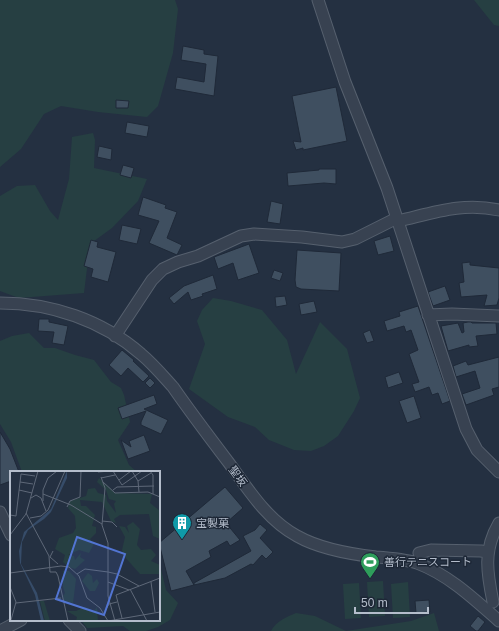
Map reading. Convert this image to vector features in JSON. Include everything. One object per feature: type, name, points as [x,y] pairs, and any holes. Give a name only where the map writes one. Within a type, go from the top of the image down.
[{"type":"street","points":[[318,0],[345,82],[383,177],[463,421],[472,443],[499,472]]},
{"type":"street","points":[[115,336],[152,280],[163,269],[178,262],[198,256],[241,236],[254,234],[302,237],[342,242],[354,239],[397,219],[461,207],[484,207],[499,210]]},
{"type":"street","name":"聖坂","points":[[0,303],[18,303],[60,310],[82,318],[115,336],[141,353],[173,387],[254,496],[281,526],[315,545],[357,554],[397,558],[417,563],[440,573],[469,595],[499,621]]},
{"type":"street","points":[[428,315],[452,314],[499,316]]},
{"type":"street","points":[[0,512],[10,533]]},
{"type":"street","points":[[493,602],[490,586],[491,554],[499,523]]},
{"type":"street","points":[[419,553],[431,550],[481,551],[491,554]]},
{"type":"street","points":[[0,630],[19,621]]},
{"type":"street","points":[[70,621],[80,631]]},
{"type":"green space","points":[[0,0],[175,0],[178,9],[173,53],[158,106],[147,117],[98,112],[61,106],[44,114],[21,149],[0,167]]},
{"type":"green space","points":[[474,0],[499,0],[499,26],[494,25]]},
{"type":"green space","points":[[93,133],[95,140],[94,168],[147,179],[138,201],[112,228],[90,244],[84,293],[19,298],[0,291],[0,196],[17,186],[35,185],[50,211],[58,220],[69,179],[72,137]]},
{"type":"green space","points":[[213,298],[231,301],[262,310],[287,340],[296,374],[320,322],[347,349],[360,398],[354,411],[338,436],[324,446],[311,451],[294,450],[269,440],[255,427],[228,417],[189,389],[205,344],[197,321],[202,310]]},
{"type":"green space","points":[[29,333],[44,348],[55,348],[94,360],[111,382],[121,388],[130,422],[118,440],[129,465],[136,471],[22,471],[11,442],[0,424],[0,341],[12,336]]},
{"type":"green space","points":[[160,565],[166,590],[178,603],[170,620],[158,627],[146,631],[130,631],[123,626],[87,628],[82,621],[160,621]]},
{"type":"green space","points":[[383,581],[385,616],[369,617],[367,582]]},
{"type":"green space","points":[[408,582],[410,617],[393,618],[391,584]]},
{"type":"green space","points":[[359,583],[361,618],[345,619],[343,584]]},
{"type":"green space","points":[[296,613],[315,616],[346,631],[271,631],[279,622]]},
{"type":"green space","points":[[434,613],[439,631],[346,631],[411,621]]},
{"type":"building","points":[[183,46],[204,50],[204,54],[218,56],[214,96],[175,89],[177,77],[204,82],[206,64],[181,60]]},
{"type":"building","points":[[336,87],[347,141],[303,150],[303,148],[296,150],[293,141],[301,142],[292,96]]},
{"type":"building","points":[[116,100],[129,101],[128,108],[116,108]]},
{"type":"building","points":[[127,122],[149,126],[147,137],[125,133]]},
{"type":"building","points":[[99,146],[112,149],[111,160],[97,157]]},
{"type":"building","points":[[123,165],[134,168],[131,178],[120,175]]},
{"type":"building","points":[[319,169],[336,169],[336,184],[324,183],[288,186],[287,173]]},
{"type":"building","points":[[143,197],[166,205],[165,208],[177,212],[167,238],[182,245],[177,255],[149,243],[159,221],[138,215]]},
{"type":"building","points":[[271,201],[283,204],[280,224],[267,222]]},
{"type":"building","points":[[122,225],[141,229],[137,244],[119,240]]},
{"type":"building","points":[[390,236],[394,251],[378,255],[374,241]]},
{"type":"building","points":[[91,240],[98,242],[97,247],[116,252],[108,282],[91,277],[93,269],[84,266]]},
{"type":"building","points":[[249,244],[259,273],[238,280],[233,263],[218,269],[214,257]]},
{"type":"building","points":[[297,250],[341,253],[339,291],[301,289],[296,287]]},
{"type":"building","points":[[470,262],[470,265],[499,268],[499,298],[497,305],[484,306],[487,295],[461,297],[459,283],[464,282],[462,263]]},
{"type":"building","points":[[274,270],[283,273],[280,281],[271,278]]},
{"type":"building","points":[[213,275],[217,289],[202,294],[203,296],[191,300],[188,292],[174,304],[169,298],[184,286]]},
{"type":"building","points":[[445,286],[450,300],[433,306],[428,292]]},
{"type":"building","points":[[285,296],[287,305],[276,307],[275,297]]},
{"type":"building","points":[[314,301],[317,312],[301,315],[299,304]]},
{"type":"building","points":[[418,306],[450,401],[442,404],[438,393],[432,395],[429,387],[415,392],[412,384],[419,382],[409,354],[418,350],[411,330],[406,332],[404,326],[387,331],[384,321],[400,316],[399,312]]},
{"type":"building","points":[[39,319],[49,319],[49,322],[68,326],[64,345],[52,343],[54,332],[38,331]]},
{"type":"building","points":[[458,323],[462,333],[464,332],[463,323],[496,323],[497,334],[476,336],[478,346],[469,347],[469,345],[448,351],[441,326]]},
{"type":"building","points":[[370,330],[374,341],[367,343],[363,333]]},
{"type":"building","points":[[122,350],[149,376],[143,382],[128,368],[121,376],[109,365]]},
{"type":"building","points":[[499,357],[499,387],[492,389],[494,395],[466,405],[462,394],[480,388],[475,371],[456,377],[453,366],[466,361],[468,365]]},
{"type":"building","points":[[399,372],[403,383],[388,388],[385,377]]},
{"type":"building","points":[[150,378],[155,383],[150,388],[145,383]]},
{"type":"building","points":[[154,395],[157,404],[144,409],[168,420],[161,434],[141,425],[146,411],[122,419],[118,408]]},
{"type":"building","points":[[414,396],[421,418],[407,423],[399,401]]},
{"type":"building","points":[[0,432],[10,449],[19,471],[10,471],[10,481],[0,485]]},
{"type":"building","points":[[144,435],[150,451],[128,459],[121,440],[131,447],[129,441]]},
{"type":"building","name":"宝製菓","points":[[225,487],[243,508],[226,523],[240,540],[230,546],[227,541],[209,551],[211,557],[186,571],[194,585],[171,591],[160,542]]},
{"type":"building","points":[[260,524],[267,530],[260,538],[273,552],[266,559],[262,555],[253,565],[251,564],[225,578],[194,585],[194,583],[251,551],[243,536],[255,530]]},
{"type":"building","points":[[429,600],[430,612],[416,613],[415,601]]},
{"type":"building","points":[[478,616],[485,622],[478,631],[476,631],[470,626]]},
{"type":"place","name":"宝製菓","points":[[182,540]]},
{"type":"place","name":"善行テニスコート","points":[[370,579]]}]
